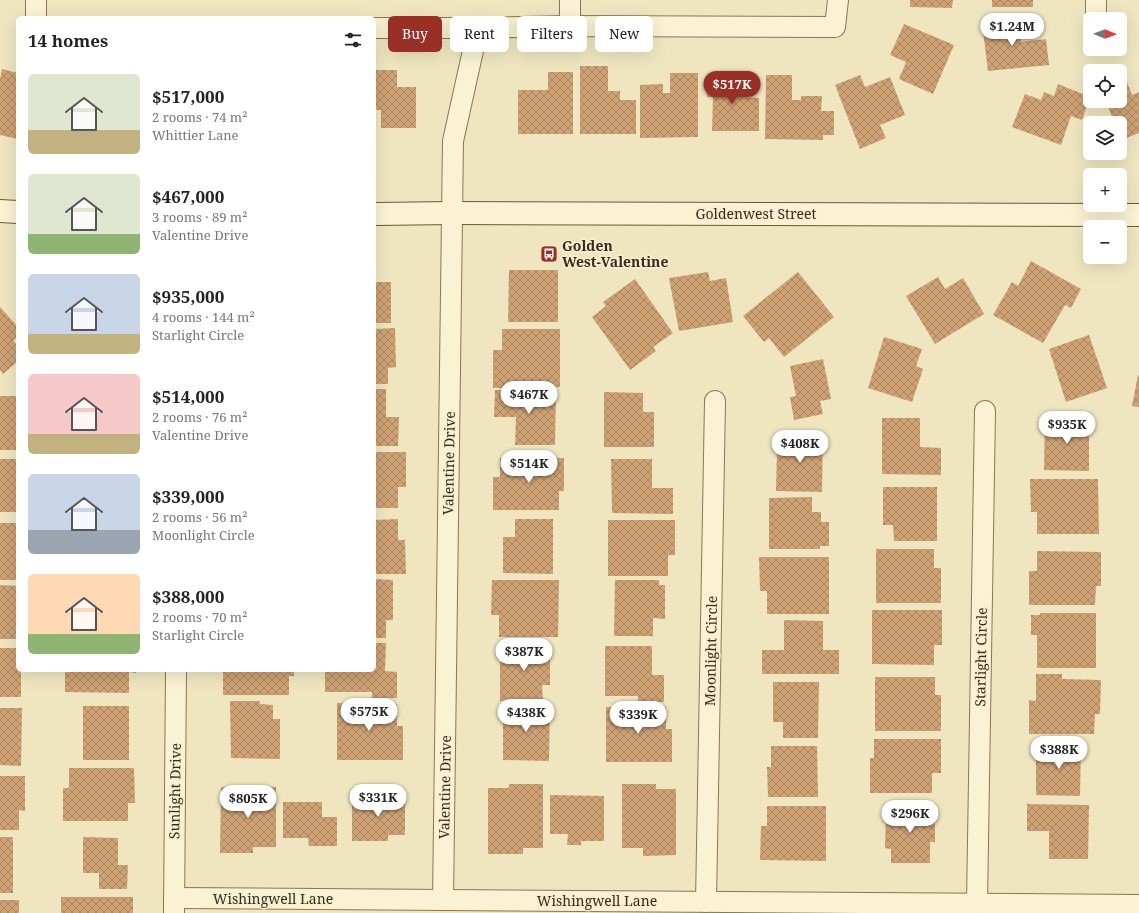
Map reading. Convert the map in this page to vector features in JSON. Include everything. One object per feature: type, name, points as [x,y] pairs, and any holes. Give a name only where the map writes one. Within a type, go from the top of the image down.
[{"type":"main road","points":[[0,211],[16,212]]},
{"type":"main road","name":"Goldenwest Street","points":[[376,214],[1139,215]]},
{"type":"street","points":[[36,0],[36,16]]},
{"type":"street","points":[[570,0],[570,16]]},
{"type":"street","points":[[587,26],[835,27],[838,0]]},
{"type":"street","points":[[1096,0],[1096,12]]},
{"type":"street","points":[[376,28],[450,28]]},
{"type":"street","name":"Valentine Drive","points":[[443,900],[453,142],[473,52]]},
{"type":"street","name":"Moonlight Circle","points":[[706,902],[716,401]]},
{"type":"street","name":"Starlight Circle","points":[[978,904],[985,411]]},
{"type":"street","name":"Sunlight Drive","points":[[174,905],[176,672]]},
{"type":"street","name":"Wishingwell Lane","points":[[174,905],[443,900],[1139,905]]},
{"type":"building","points":[[910,0],[953,0],[952,8],[910,7]]},
{"type":"building","points":[[992,0],[1033,0],[1033,7],[992,7]]},
{"type":"building","points":[[1019,19],[1021,42],[1046,39],[1049,65],[988,71],[982,23]]},
{"type":"building","points":[[904,24],[954,45],[933,94],[899,79],[906,62],[890,55]]},
{"type":"building","points":[[580,66],[608,66],[608,91],[620,91],[620,100],[636,100],[636,134],[580,134]]},
{"type":"building","points":[[2,69],[16,72],[16,139],[0,135],[0,79]]},
{"type":"building","points":[[376,70],[397,70],[397,87],[416,87],[416,128],[381,128],[381,110],[376,110]]},
{"type":"building","points":[[548,72],[573,72],[573,134],[518,134],[518,90],[548,90]]},
{"type":"building","points":[[670,73],[698,73],[698,137],[640,138],[640,85],[663,84],[663,93],[670,93]]},
{"type":"building","points":[[707,75],[740,75],[740,97],[759,98],[759,131],[712,131],[713,97],[707,97]]},
{"type":"building","points":[[766,75],[792,75],[792,100],[801,100],[801,96],[822,96],[821,111],[834,111],[834,135],[823,135],[823,140],[765,139]]},
{"type":"building","points":[[860,75],[865,87],[890,77],[905,115],[880,125],[886,138],[860,149],[835,85]]},
{"type":"building","points":[[1127,82],[1132,95],[1139,92],[1139,133],[1127,138],[1127,116],[1112,116],[1109,108],[1127,108]]},
{"type":"building","points":[[1058,84],[1083,94],[1083,108],[1086,108],[1082,120],[1071,116],[1061,145],[1012,127],[1025,94],[1041,100],[1044,92],[1054,96]]},
{"type":"building","points":[[1031,261],[1081,289],[1071,308],[1065,305],[1043,343],[993,315],[1012,282],[1018,286]]},
{"type":"building","points":[[509,270],[558,270],[558,322],[508,322]]},
{"type":"building","points":[[708,272],[710,281],[726,278],[733,322],[679,331],[669,278]]},
{"type":"building","points":[[798,272],[834,317],[784,357],[769,338],[764,342],[743,316]]},
{"type":"building","points":[[938,277],[945,289],[963,278],[984,314],[935,344],[906,296]]},
{"type":"building","points":[[635,279],[673,333],[653,347],[656,351],[630,370],[592,317],[606,306],[603,302]]},
{"type":"building","points":[[376,282],[391,282],[391,323],[376,323]]},
{"type":"building","points":[[0,307],[16,325],[16,338],[13,341],[16,344],[16,363],[3,374],[0,370]]},
{"type":"building","points":[[395,328],[396,367],[388,368],[388,384],[376,384],[376,329]]},
{"type":"building","points":[[502,329],[560,329],[560,387],[493,388],[493,350],[502,350]]},
{"type":"building","points":[[1089,335],[1107,388],[1066,402],[1049,349]]},
{"type":"building","points":[[884,337],[922,349],[916,366],[923,369],[912,402],[868,388]]},
{"type":"building","points":[[823,359],[831,399],[820,401],[823,414],[794,420],[790,397],[796,396],[790,366]]},
{"type":"building","points":[[1138,375],[1139,376],[1139,407],[1132,406]]},
{"type":"building","points":[[376,389],[386,389],[386,417],[399,417],[398,446],[376,446]]},
{"type":"building","points":[[495,390],[556,390],[555,445],[515,445],[516,417],[494,417]]},
{"type":"building","points":[[604,392],[643,393],[643,412],[654,412],[654,447],[604,447]]},
{"type":"building","points":[[0,396],[16,396],[16,450],[0,450]]},
{"type":"building","points":[[882,418],[920,418],[920,447],[941,448],[941,475],[882,474]]},
{"type":"building","points":[[1045,418],[1089,419],[1089,471],[1044,470]]},
{"type":"building","points":[[783,434],[823,434],[822,492],[776,491],[777,451],[783,451]]},
{"type":"building","points":[[376,452],[406,452],[406,487],[398,487],[398,508],[376,508]]},
{"type":"building","points":[[500,458],[564,458],[564,491],[559,491],[559,510],[493,510],[493,477],[500,477]]},
{"type":"building","points":[[0,459],[16,459],[16,512],[0,512]]},
{"type":"building","points":[[611,459],[652,459],[652,488],[673,488],[673,514],[612,513]]},
{"type":"building","points":[[1030,479],[1098,479],[1099,534],[1037,534],[1037,512],[1031,512]]},
{"type":"building","points":[[883,487],[937,487],[937,541],[894,541],[893,525],[883,525]]},
{"type":"building","points":[[812,497],[812,512],[821,512],[821,522],[829,522],[829,546],[820,546],[820,549],[769,549],[769,498]]},
{"type":"building","points":[[398,519],[398,540],[405,540],[406,574],[376,574],[376,520]]},
{"type":"building","points":[[515,519],[553,519],[553,574],[503,573],[503,537],[515,537]]},
{"type":"building","points":[[608,520],[675,520],[675,555],[668,555],[668,576],[608,576]]},
{"type":"building","points":[[0,523],[16,523],[16,580],[0,580]]},
{"type":"building","points":[[876,549],[934,549],[934,568],[941,568],[941,603],[876,603]]},
{"type":"building","points":[[1037,551],[1101,552],[1101,586],[1096,586],[1095,605],[1029,605],[1029,571],[1037,571]]},
{"type":"building","points":[[759,557],[829,557],[829,614],[767,614],[767,591],[760,591]]},
{"type":"building","points":[[376,579],[393,580],[393,620],[386,620],[386,638],[376,638]]},
{"type":"building","points":[[492,580],[559,580],[558,637],[499,637],[499,615],[491,615]]},
{"type":"building","points":[[615,580],[659,580],[659,585],[665,585],[665,619],[653,618],[653,636],[614,636]]},
{"type":"building","points":[[0,585],[16,586],[16,639],[0,639]]},
{"type":"building","points":[[872,610],[942,610],[942,645],[934,645],[934,665],[872,664]]},
{"type":"building","points":[[1040,613],[1096,613],[1096,668],[1037,668],[1037,635],[1031,635],[1031,615],[1040,615]]},
{"type":"building","points":[[784,620],[823,621],[823,650],[839,650],[839,674],[762,674],[762,650],[784,650]]},
{"type":"building","points":[[376,643],[386,643],[385,671],[397,672],[397,698],[372,698],[372,692],[325,692],[325,672],[376,672]]},
{"type":"building","points":[[500,644],[550,644],[550,685],[542,685],[543,701],[500,701]]},
{"type":"building","points":[[605,646],[652,646],[652,675],[664,675],[664,702],[638,702],[638,696],[605,696]]},
{"type":"building","points":[[0,648],[16,648],[16,672],[21,672],[21,697],[0,697]]},
{"type":"building","points":[[65,672],[129,672],[129,693],[65,692]]},
{"type":"building","points":[[223,672],[294,672],[294,676],[289,676],[289,695],[223,695]]},
{"type":"building","points":[[1036,674],[1062,674],[1062,679],[1101,680],[1100,714],[1095,714],[1094,734],[1029,734],[1029,700],[1036,701]]},
{"type":"building","points":[[875,677],[935,677],[935,695],[941,695],[941,731],[875,731]]},
{"type":"building","points":[[773,682],[819,682],[818,738],[783,738],[783,722],[773,722]]},
{"type":"building","points":[[230,701],[260,701],[260,704],[273,705],[273,719],[280,719],[280,759],[231,758]]},
{"type":"building","points":[[337,703],[397,704],[397,726],[403,726],[403,760],[337,760]]},
{"type":"building","points":[[503,705],[550,706],[549,761],[503,760]]},
{"type":"building","points":[[83,706],[129,706],[129,760],[83,760]]},
{"type":"building","points":[[606,707],[666,707],[666,729],[672,729],[672,762],[606,762]]},
{"type":"building","points":[[0,708],[22,708],[21,766],[0,765]]},
{"type":"building","points":[[874,739],[941,739],[941,773],[932,773],[932,793],[870,793],[870,758],[874,758]]},
{"type":"building","points":[[1040,743],[1081,743],[1080,796],[1036,795],[1036,760],[1040,760]]},
{"type":"building","points":[[771,746],[817,746],[818,797],[768,797],[767,767],[771,767]]},
{"type":"building","points":[[69,768],[134,768],[135,803],[128,803],[128,821],[63,821],[63,788],[69,788]]},
{"type":"building","points":[[0,776],[25,776],[25,811],[19,810],[19,830],[0,830]]},
{"type":"building","points":[[509,784],[543,784],[543,848],[523,848],[523,854],[488,854],[488,788],[509,788]]},
{"type":"building","points":[[622,784],[656,784],[656,789],[676,789],[676,855],[643,856],[643,848],[622,848]]},
{"type":"building","points":[[221,787],[276,787],[276,847],[253,847],[253,853],[220,853]]},
{"type":"building","points":[[550,795],[604,796],[604,841],[581,841],[581,845],[567,845],[568,834],[550,834]]},
{"type":"building","points":[[352,797],[405,797],[405,835],[388,835],[388,841],[352,841]]},
{"type":"building","points":[[283,802],[322,802],[322,817],[337,817],[337,846],[309,846],[308,838],[283,838]]},
{"type":"building","points":[[1027,804],[1089,805],[1088,859],[1049,859],[1049,831],[1027,831]]},
{"type":"building","points":[[767,806],[826,806],[826,861],[760,860],[761,826],[767,826]]},
{"type":"building","points":[[886,807],[935,807],[935,842],[930,842],[930,863],[891,863],[891,849],[885,848]]},
{"type":"building","points":[[0,837],[13,837],[13,893],[0,893]]},
{"type":"building","points":[[83,837],[118,838],[118,865],[128,865],[127,889],[99,889],[99,873],[83,873]]},
{"type":"building","points":[[61,897],[133,897],[133,913],[61,913]]},
{"type":"building","points":[[0,900],[19,900],[19,913],[0,913]]},
{"type":"place","name":"Golden West-Valentine","points":[[549,254]]}]
